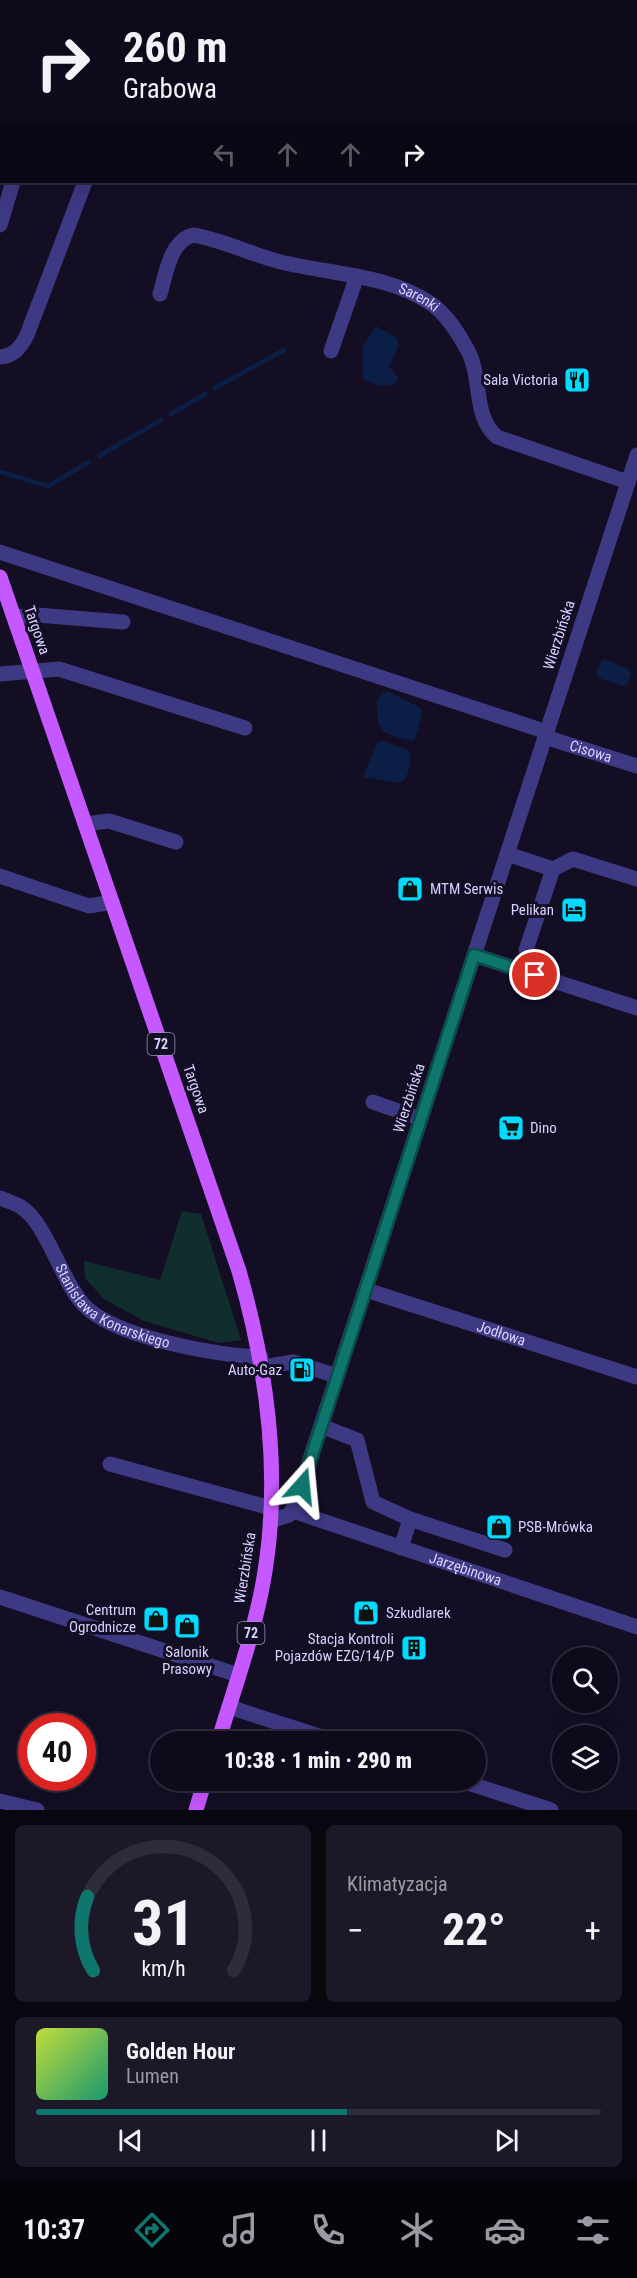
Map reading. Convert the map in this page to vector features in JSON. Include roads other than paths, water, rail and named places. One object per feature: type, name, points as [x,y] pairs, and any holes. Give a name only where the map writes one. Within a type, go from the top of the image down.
[{"type":"main road","name":"Targowa","points":[[0,577],[239,1271],[262,1362],[271,1444],[271,1514]]},
{"type":"main road","name":"Wierzbińska","points":[[221,1731],[261,1593],[271,1514]]},
{"type":"main road","points":[[197,1810],[202,1791]]},
{"type":"street","points":[[1,216],[13,183]]},
{"type":"street","points":[[0,357],[14,353],[22,346],[85,183]]},
{"type":"street","name":"Sarenki","points":[[160,294],[175,248],[181,239],[193,235],[284,262],[357,276],[430,303],[452,325],[469,351],[475,367],[484,420],[489,430],[497,437],[630,489]]},
{"type":"street","points":[[332,351],[357,276]]},
{"type":"street","name":"Wierzbińska","points":[[271,1514],[284,1518],[292,1511],[546,734],[630,489],[637,455]]},
{"type":"street","name":"Cisowa","points":[[0,552],[637,766]]},
{"type":"street","points":[[14,617],[37,615],[123,622]]},
{"type":"street","points":[[0,674],[45,668],[59,669],[245,728]]},
{"type":"street","points":[[85,824],[109,821],[176,842]]},
{"type":"street","points":[[507,854],[553,869]]},
{"type":"street","points":[[526,950],[553,869],[573,858],[637,879]]},
{"type":"street","points":[[0,876],[89,906],[112,902]]},
{"type":"street","points":[[474,955],[637,1008]]},
{"type":"street","points":[[373,1102],[421,1119]]},
{"type":"street","name":"Stanisława Konarskiego","points":[[0,1198],[23,1208],[38,1227],[67,1282],[84,1306],[106,1322],[207,1352],[262,1362],[293,1362],[337,1376]]},
{"type":"street","name":"Jodłowa","points":[[366,1290],[637,1377]]},
{"type":"street","points":[[321,1426],[357,1440],[373,1502],[410,1519],[504,1550]]},
{"type":"street","points":[[110,1464],[271,1514]]},
{"type":"street","name":"Jarzębinowa","points":[[292,1511],[637,1627]]},
{"type":"street","points":[[400,1548],[410,1519]]},
{"type":"street","points":[[0,1598],[238,1674]]},
{"type":"street","points":[[229,1707],[304,1731]]},
{"type":"street","points":[[486,1789],[551,1810]]},
{"type":"street","points":[[0,1801],[37,1810]]},
{"type":"water","points":[[376,326],[397,338],[399,345],[389,367],[398,377],[395,384],[381,386],[363,380],[363,347]]},
{"type":"water","points":[[605,659],[628,669],[631,673],[627,685],[623,686],[599,678],[597,672],[601,661]]},
{"type":"water","points":[[389,692],[421,708],[422,715],[415,739],[411,741],[393,736],[379,726],[377,700],[383,693]]},
{"type":"water","points":[[383,741],[409,750],[410,768],[401,783],[363,777],[377,743]]},
{"type":"waterway","points":[[215,388],[284,350]]},
{"type":"waterway","points":[[171,414],[205,394]]},
{"type":"waterway","points":[[99,456],[161,420]]},
{"type":"waterway","points":[[0,472],[48,486],[89,462]]},
{"type":"place","name":"Sala Victoria","points":[[577,380]]},
{"type":"place","name":"MTM Serwis","points":[[410,889]]},
{"type":"place","name":"Pelikan","points":[[574,910]]},
{"type":"place","name":"Dino","points":[[511,1128]]},
{"type":"place","name":"Auto-Gaz","points":[[302,1370]]},
{"type":"place","name":"PSB-Mrówka","points":[[499,1527]]},
{"type":"place","name":"Szkudlarek","points":[[366,1613]]},
{"type":"place","name":"Centrum Ogrodnicze","points":[[156,1619]]},
{"type":"place","name":"Salonik Prasowy","points":[[187,1626]]},
{"type":"place","name":"Stacja Kontroli Pojazdów EZG/14/P","points":[[414,1648]]}]
